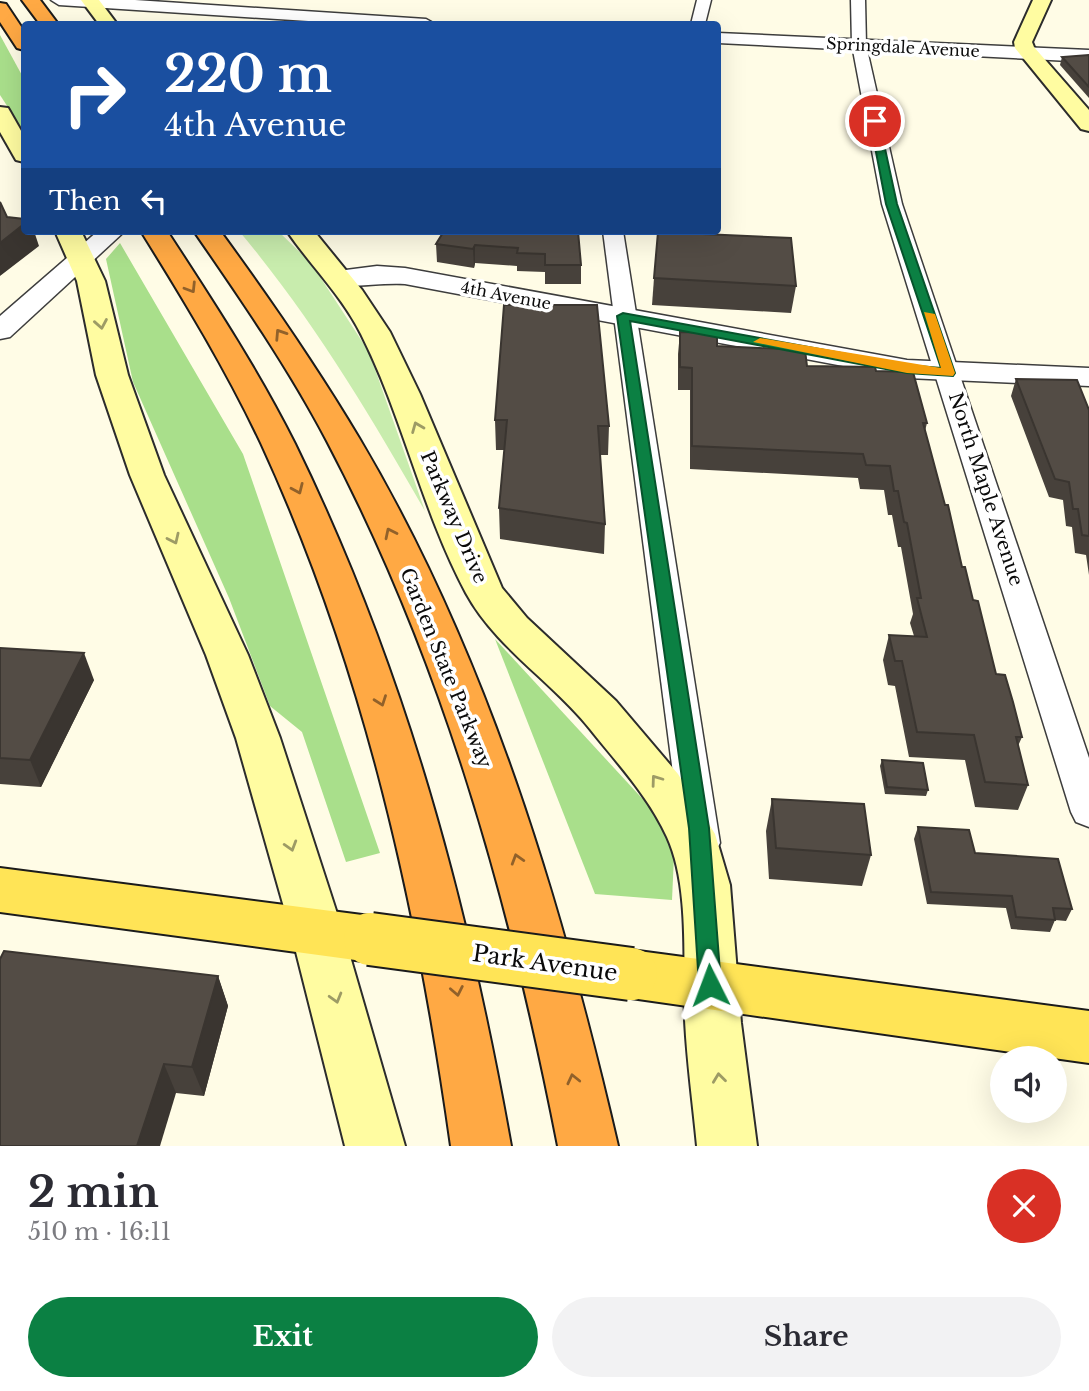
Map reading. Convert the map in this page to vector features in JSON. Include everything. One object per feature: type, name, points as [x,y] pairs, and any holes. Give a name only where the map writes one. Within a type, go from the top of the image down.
[{"type":"highway","points":[[31,0],[47,21]]},
{"type":"highway","points":[[0,8],[21,40]]},
{"type":"highway","points":[[157,235],[206,311],[271,431],[309,514],[381,701],[407,779],[433,879],[458,996],[481,1146]]},
{"type":"highway","name":"Garden State Parkway","points":[[210,235],[278,330],[327,410],[388,529],[469,715],[518,859],[550,979],[588,1146]]},
{"type":"main road","points":[[1042,0],[1023,42],[1028,53],[1089,124]]},
{"type":"main road","points":[[91,1],[106,21]]},
{"type":"main road","points":[[2,121],[21,150]]},
{"type":"main road","name":"Parkway Drive","points":[[303,235],[364,313],[385,351],[470,562],[486,594],[513,628],[576,686],[644,763],[691,834],[705,885],[710,985],[727,1146]]},
{"type":"main road","points":[[88,240],[107,357],[126,419],[161,512],[244,696],[317,932],[375,1146]]},
{"type":"main road","name":"Park Avenue","points":[[1,893],[370,939],[1089,1037]]},
{"type":"street","points":[[59,0],[306,21]]},
{"type":"street","points":[[318,21],[334,0]]},
{"type":"street","points":[[699,21],[704,0]]},
{"type":"street","name":"North Maple Avenue","points":[[858,0],[859,45],[892,204],[1089,813]]},
{"type":"street","name":"Springdale Avenue","points":[[721,38],[1089,56]]},
{"type":"street","points":[[613,235],[705,885]]},
{"type":"street","points":[[0,331],[88,240]]},
{"type":"street","name":"4th Avenue","points":[[339,278],[377,274],[405,276],[882,365],[948,373],[1089,377]]},
{"type":"green space","points":[[0,35],[21,74],[21,127],[0,95]]},
{"type":"green space","points":[[242,235],[282,235],[311,263],[369,352],[425,511],[338,367],[266,264]]},
{"type":"green space","points":[[120,243],[243,454],[380,853],[346,862],[302,732],[270,706],[229,598],[133,382],[106,259]]},
{"type":"green space","points":[[495,639],[675,834],[672,900],[595,894]]},
{"type":"building","points":[[1089,55],[1089,87],[1062,57]]},
{"type":"building","points":[[0,202],[7,217],[21,219],[21,226],[0,243]]},
{"type":"building","points":[[442,235],[578,235],[581,265],[545,265],[545,254],[517,253],[518,248],[475,245],[473,249],[436,244]]},
{"type":"building","points":[[658,235],[791,238],[796,286],[654,278]]},
{"type":"building","points":[[504,305],[597,305],[609,426],[598,426],[605,524],[499,508],[507,420],[495,420]]},
{"type":"building","points":[[680,332],[717,333],[717,346],[805,350],[807,366],[875,367],[876,371],[913,372],[927,423],[923,423],[945,505],[948,505],[962,567],[965,567],[973,600],[978,601],[996,674],[1005,675],[1013,702],[1022,737],[1016,737],[1028,785],[985,782],[974,735],[917,732],[902,661],[895,661],[889,635],[927,637],[917,598],[921,598],[907,523],[904,522],[898,491],[894,491],[890,466],[866,465],[863,454],[692,446],[692,368],[680,367]]},
{"type":"building","points":[[1016,379],[1077,380],[1089,410],[1089,536],[1082,535],[1078,509],[1073,509],[1069,482],[1055,479]]},
{"type":"building","points":[[0,648],[84,653],[30,760],[0,758]]},
{"type":"building","points":[[882,760],[923,763],[928,790],[887,787]]},
{"type":"building","points":[[772,799],[864,804],[871,855],[776,848]]},
{"type":"building","points":[[918,827],[969,830],[975,853],[1058,859],[1072,909],[1053,908],[1055,920],[1016,917],[1012,896],[931,892]]},
{"type":"building","points":[[4,951],[218,976],[192,1067],[164,1064],[137,1146],[0,1146],[0,959]]},
{"type":"slow traffic","points":[[760,342],[907,369],[948,373],[929,314]]},
{"type":"route","points":[[710,985],[699,828],[623,316],[907,369],[948,373],[892,204],[875,121]]}]
